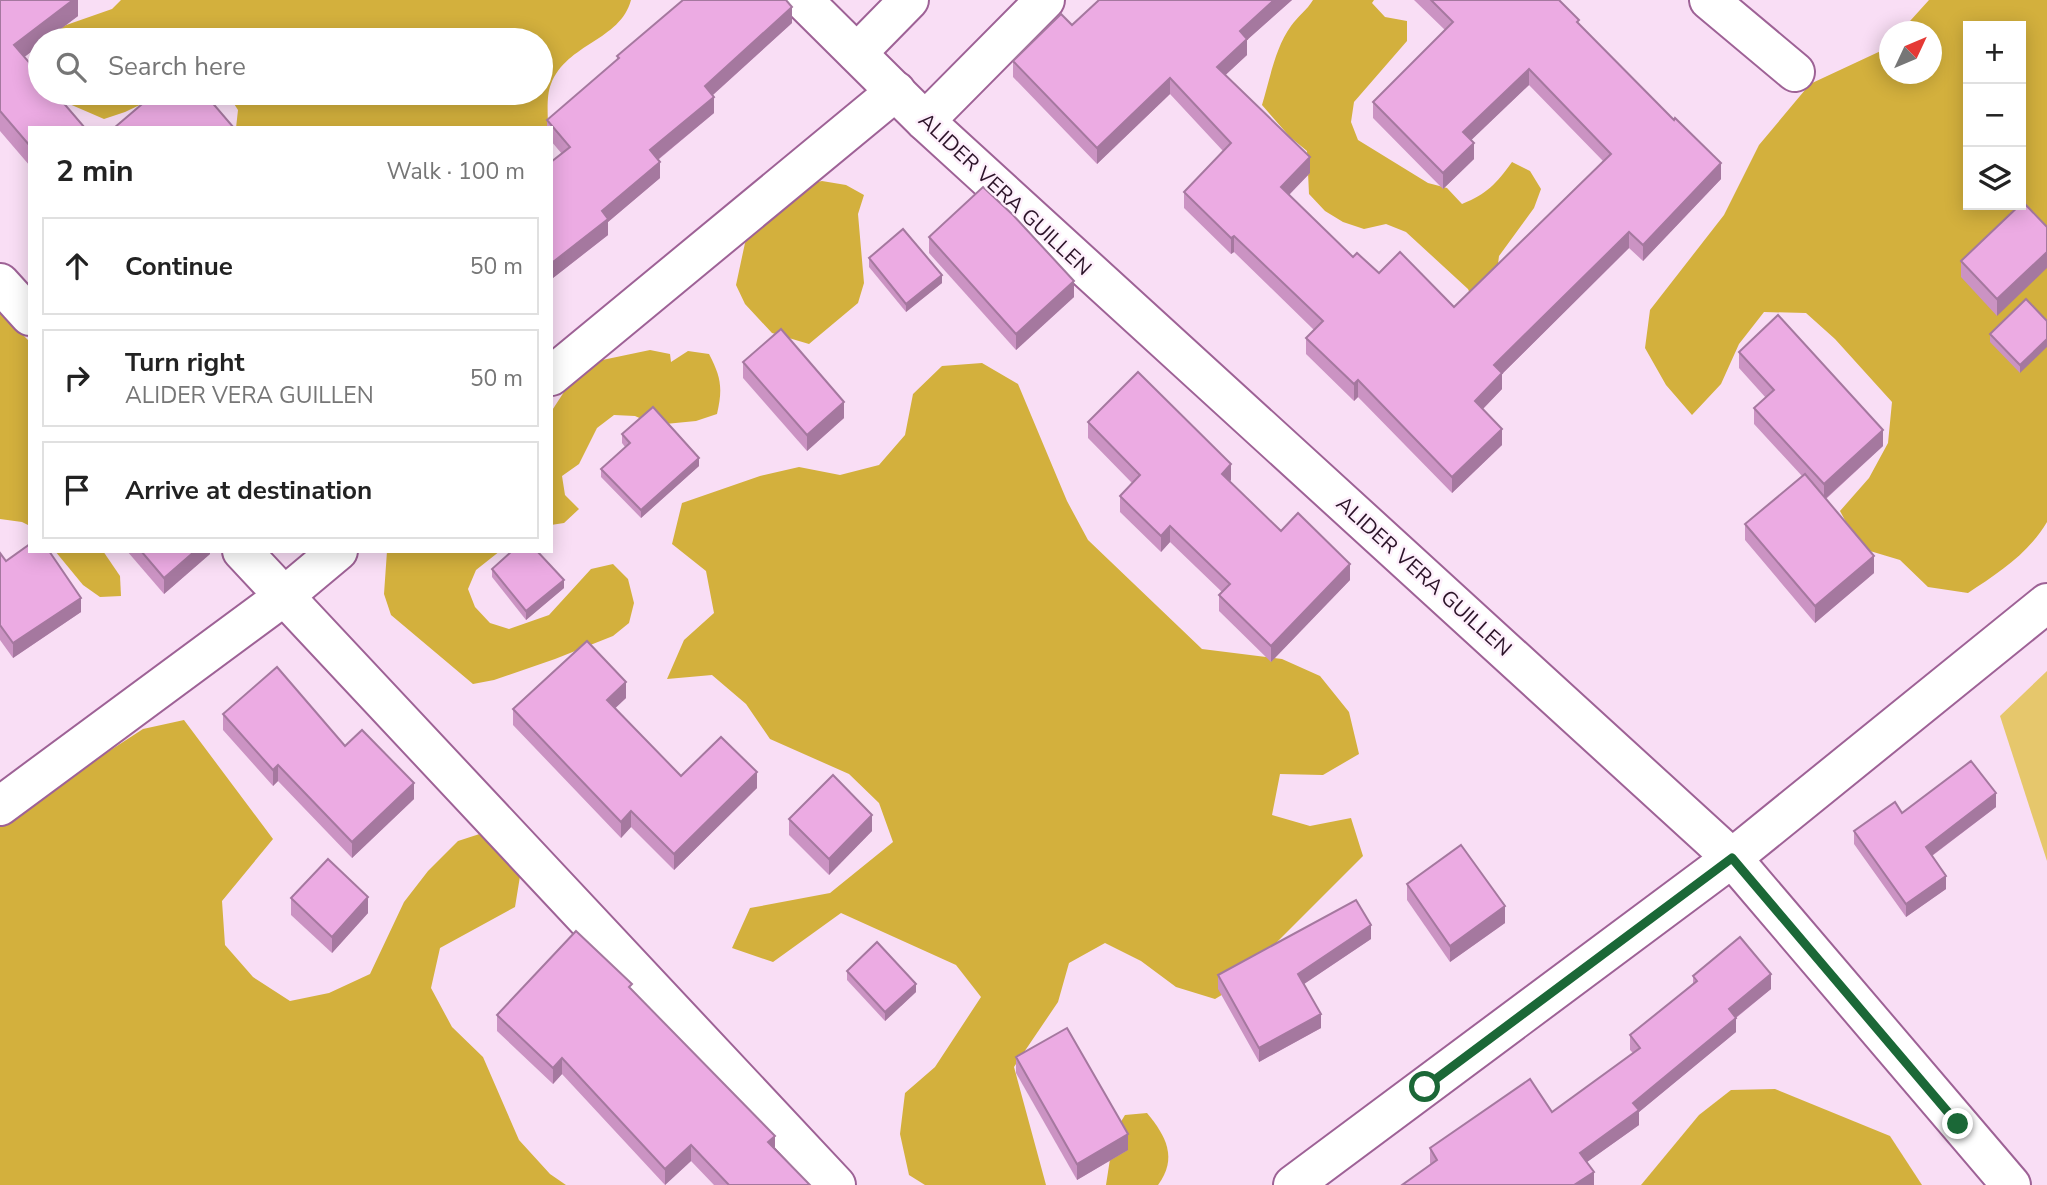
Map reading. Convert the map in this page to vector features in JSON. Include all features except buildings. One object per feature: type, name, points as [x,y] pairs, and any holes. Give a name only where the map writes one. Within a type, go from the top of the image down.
[{"type":"street","name":"ALIDER VERA GUILLEN","points":[[803,0],[925,121],[1732,858],[2011,1185]]},
{"type":"street","points":[[858,53],[909,0]]},
{"type":"street","points":[[925,121],[1045,0]]},
{"type":"street","points":[[1709,0],[1795,72]]},
{"type":"street","points":[[553,374],[896,91]]},
{"type":"street","points":[[0,283],[28,314]]},
{"type":"street","points":[[244,553],[836,1185]]},
{"type":"street","points":[[0,806],[283,597],[336,553]]},
{"type":"street","points":[[1293,1185],[1732,858],[2047,603]]},
{"type":"shaded area","points":[[121,0],[631,0],[616,25],[569,59],[553,80],[553,28],[58,28],[112,9]]},
{"type":"shaded area","points":[[1313,0],[1374,0],[1372,3],[1385,17],[1407,21],[1407,41],[1354,102],[1351,122],[1358,140],[1428,183],[1447,188],[1462,204],[1490,188],[1512,162],[1530,171],[1541,189],[1534,208],[1499,256],[1489,335],[1468,289],[1406,232],[1386,224],[1364,229],[1343,222],[1325,211],[1309,194],[1307,151],[1290,137],[1262,105],[1285,35]]},
{"type":"shaded area","points":[[1929,0],[2047,0],[2047,522],[2022,553],[1968,593],[1928,587],[1900,560],[1860,548],[1840,511],[1869,478],[1888,443],[1892,402],[1835,339],[1806,313],[1764,312],[1739,344],[1721,384],[1692,415],[1666,385],[1645,348],[1650,310],[1724,215],[1759,145],[1810,84],[1879,52],[1879,84],[1942,84],[1942,21],[1910,21]]},
{"type":"shaded area","points":[[72,105],[140,105],[125,112],[104,119]]},
{"type":"shaded area","points":[[235,105],[548,105],[548,126],[236,126],[238,110]]},
{"type":"shaded area","points":[[822,181],[846,185],[864,195],[858,214],[864,283],[858,303],[809,344],[772,333],[745,304],[736,285],[745,243],[756,226],[802,185]]},
{"type":"shaded area","points":[[0,302],[28,340],[28,525],[0,519]]},
{"type":"shaded area","points":[[650,350],[670,354],[671,362],[688,351],[709,354],[720,383],[717,414],[696,421],[655,425],[635,416],[614,415],[597,428],[579,464],[562,476],[565,495],[579,509],[564,523],[553,525],[553,409],[573,378],[588,363]]},
{"type":"shaded area","points":[[982,363],[1018,384],[1067,501],[1088,540],[1202,649],[1282,659],[1320,676],[1349,712],[1359,754],[1323,775],[1280,774],[1272,815],[1310,826],[1351,818],[1363,856],[1276,943],[1252,977],[1215,999],[1176,987],[1141,961],[1105,943],[1069,963],[1058,1002],[1014,1067],[1046,1185],[925,1185],[909,1175],[900,1134],[905,1093],[935,1067],[981,997],[956,965],[841,913],[773,962],[732,948],[750,908],[830,893],[893,842],[879,803],[849,774],[770,739],[746,704],[712,675],[667,679],[684,640],[714,613],[706,571],[672,544],[682,503],[760,476],[799,467],[840,475],[879,465],[905,435],[913,394],[942,366]]},
{"type":"shaded area","points":[[57,553],[104,553],[120,576],[121,596],[100,597],[83,585]]},
{"type":"shaded area","points":[[387,553],[497,553],[476,570],[468,589],[475,607],[490,623],[509,629],[549,615],[591,569],[613,564],[628,579],[634,603],[629,623],[613,636],[494,680],[473,684],[391,615],[384,594]]},
{"type":"shaded area","points":[[2047,671],[2047,861],[2000,716]]},
{"type":"shaded area","points":[[184,720],[273,839],[222,901],[225,945],[253,977],[290,1001],[329,993],[370,974],[404,902],[428,871],[458,841],[498,828],[522,864],[515,907],[440,948],[431,988],[452,1027],[483,1057],[519,1140],[550,1174],[566,1185],[0,1185],[0,822],[143,729]]},
{"type":"shaded area","points":[[1775,1089],[1890,1136],[1922,1185],[1641,1185],[1699,1115],[1731,1090]]},
{"type":"shaded area","points":[[1147,1113],[1160,1130],[1167,1148],[1164,1175],[1158,1185],[1106,1185],[1114,1133],[1125,1115]]},
{"type":"route","points":[[1425,1087],[1732,858],[1958,1124]]}]
